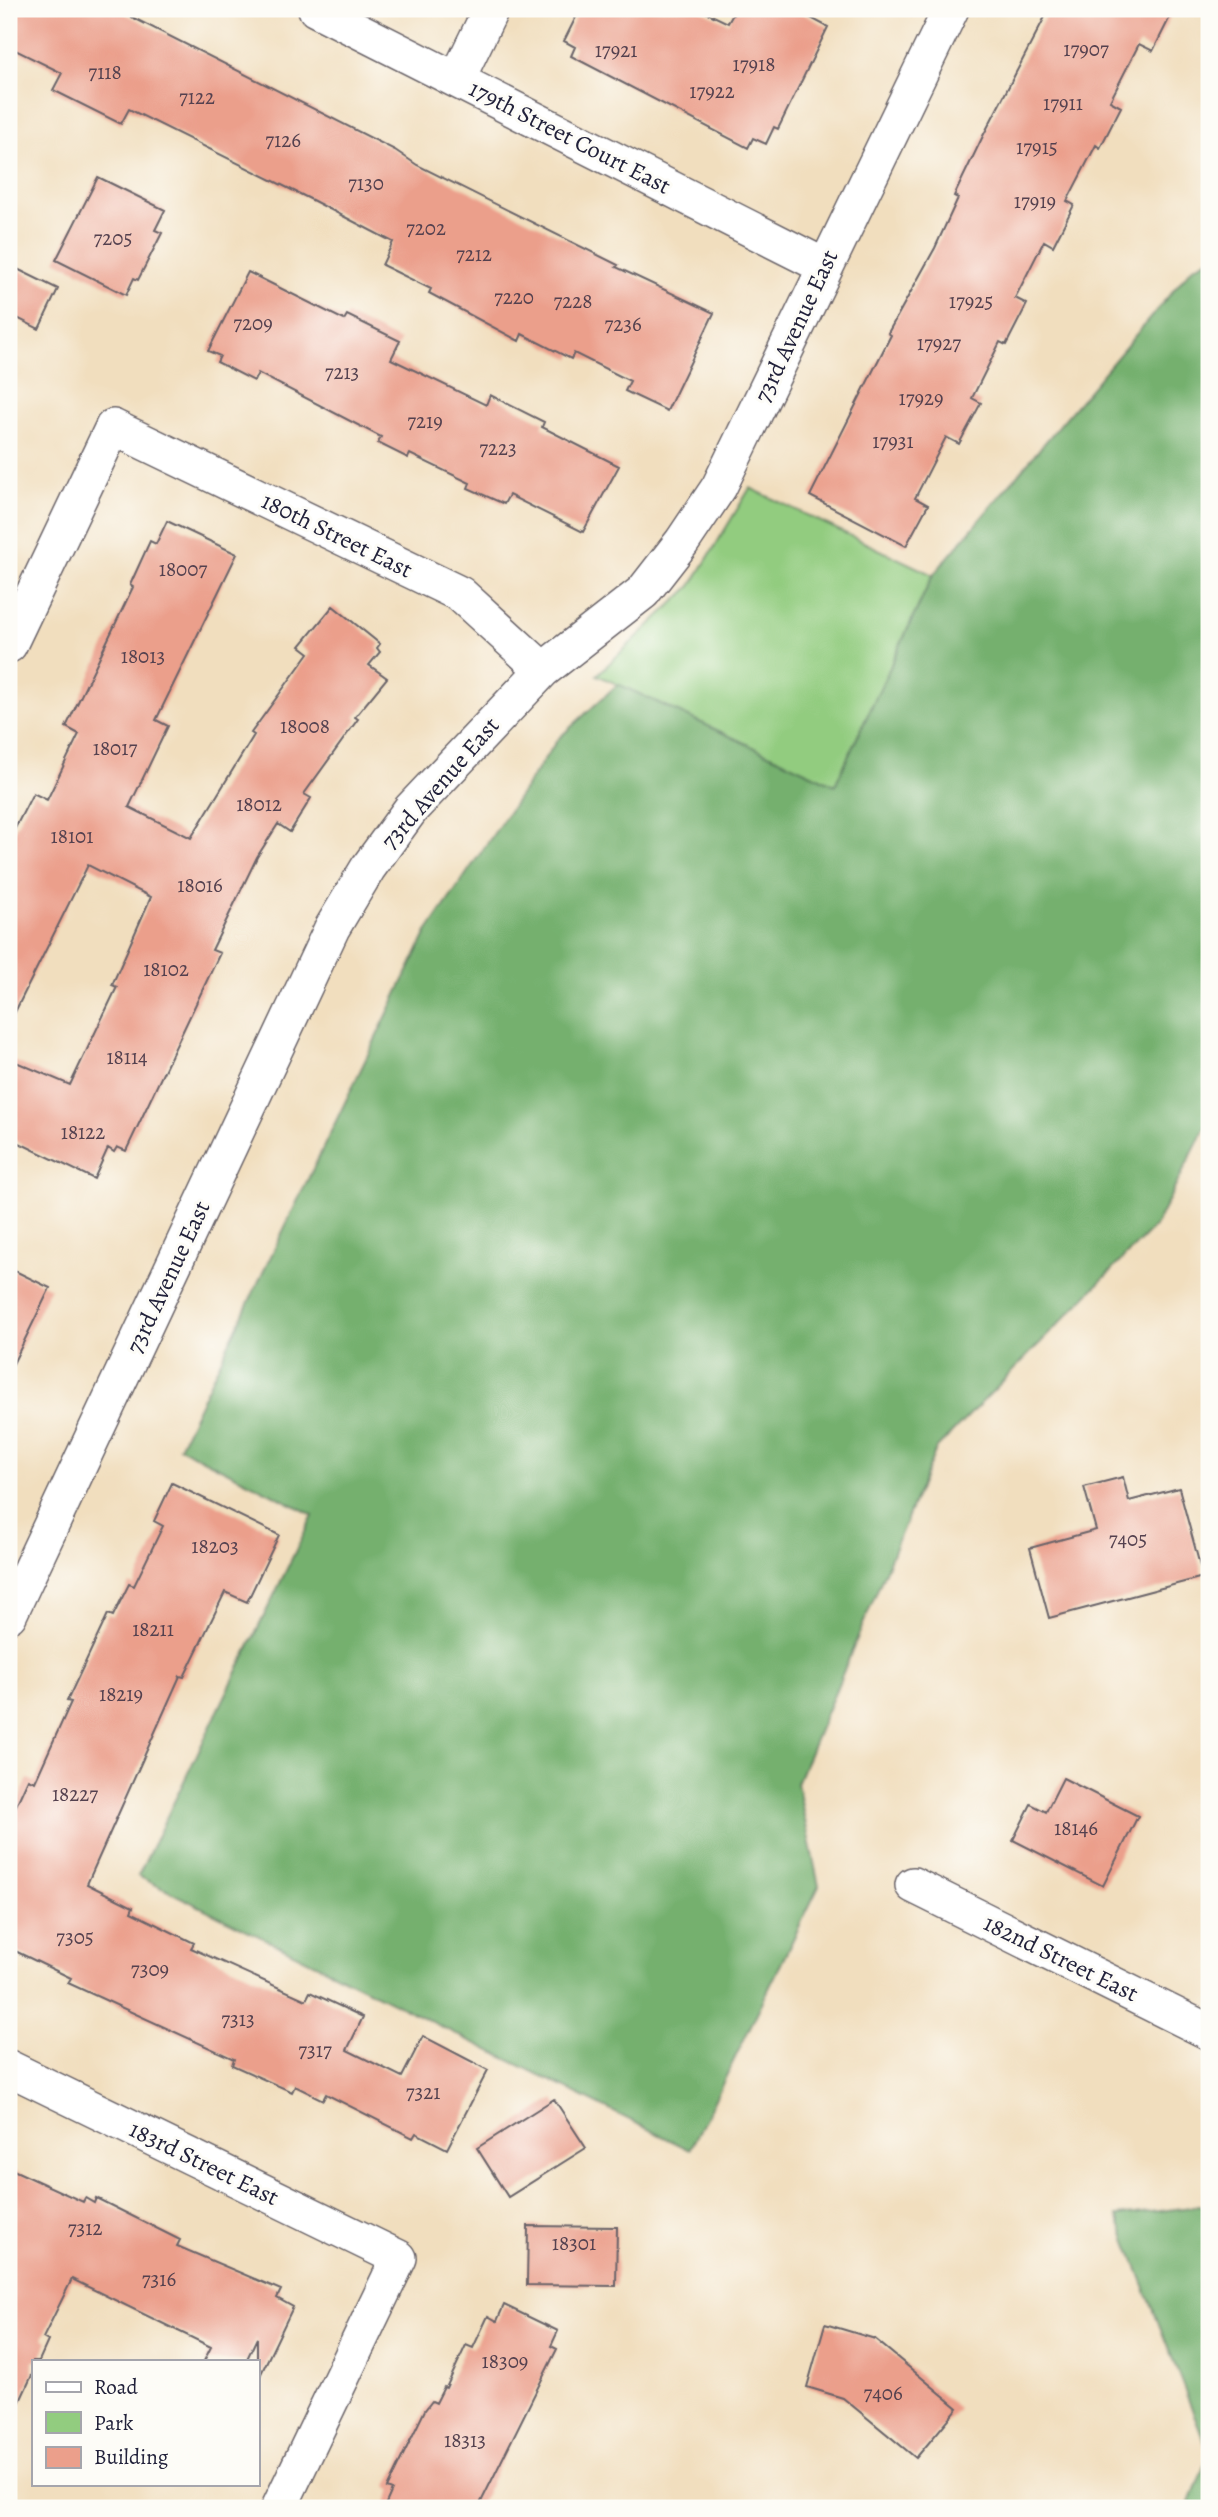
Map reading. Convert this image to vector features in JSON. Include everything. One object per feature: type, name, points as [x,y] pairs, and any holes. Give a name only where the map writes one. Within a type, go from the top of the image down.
[{"type":"street","name":"179th Street Court East","points":[[316,9],[824,266]]},
{"type":"street","points":[[457,79],[491,9]]},
{"type":"street","name":"73rd Avenue East","points":[[9,1615],[332,928],[368,868],[411,808],[542,670],[643,592],[682,542],[719,487],[951,9]]},
{"type":"street","name":"180th Street East","points":[[9,645],[113,427],[460,594],[542,670]]},
{"type":"street","name":"182nd Street East","points":[[912,1885],[1209,2032]]},
{"type":"street","name":"183rd Street East","points":[[9,2068],[398,2258],[279,2508]]},
{"type":"green space","points":[[1209,259],[1209,1120],[1156,1225],[936,1449],[797,1783],[819,1886],[690,2150],[138,1876],[313,1515],[179,1447],[427,932],[558,739],[618,684],[835,785],[933,575],[1193,267]]},
{"type":"green space","points":[[750,488],[933,575],[835,785],[597,675],[691,586]]},
{"type":"green space","points":[[1209,2205],[1209,2453],[1117,2216]]},
{"type":"green space","points":[[1209,2453],[1209,2508],[1188,2508]]},
{"type":"building","points":[[9,9],[116,9],[395,150],[417,165],[618,265],[616,267],[714,313],[667,411],[625,391],[630,381],[574,353],[571,359],[522,334],[519,341],[429,293],[431,289],[382,265],[393,242],[129,109],[121,124],[53,90],[62,73],[9,47]]},
{"type":"building","points":[[580,9],[699,9],[728,23],[736,9],[794,9],[828,27],[778,129],[774,127],[766,144],[753,138],[748,148],[571,56],[575,47],[564,41]]},
{"type":"building","points":[[1049,9],[1174,9],[1153,51],[1139,44],[1110,101],[1121,107],[1100,148],[1096,145],[1067,201],[1074,205],[1053,246],[1044,241],[1015,298],[1027,304],[1006,345],[1000,342],[972,398],[981,403],[959,444],[946,437],[915,498],[928,505],[906,546],[810,496],[891,335],[888,333],[935,248],[958,198],[954,196],[983,136]]},
{"type":"building","points":[[98,177],[165,210],[155,230],[162,233],[138,280],[134,278],[126,295],[56,260]]},
{"type":"building","points":[[9,265],[58,289],[39,329],[9,314]]},
{"type":"building","points":[[248,272],[344,320],[347,315],[400,341],[391,359],[486,405],[490,395],[544,422],[542,427],[619,466],[583,532],[509,495],[504,504],[468,488],[470,483],[410,454],[408,458],[378,443],[381,437],[258,373],[254,381],[217,362],[220,356],[208,351]]},
{"type":"building","points":[[167,521],[237,554],[156,720],[168,726],[129,807],[191,838],[254,735],[251,733],[309,653],[300,646],[333,606],[380,644],[377,648],[380,652],[369,665],[387,678],[355,717],[358,719],[304,794],[311,798],[290,832],[278,824],[257,857],[212,950],[220,953],[126,1151],[117,1147],[114,1152],[108,1148],[94,1179],[9,1138],[9,1059],[70,1085],[117,987],[112,985],[151,897],[88,865],[9,1024],[9,840],[33,793],[47,800],[79,734],[66,727],[133,587],[130,585],[150,541],[156,544]]},
{"type":"building","points":[[9,1268],[50,1288],[9,1372]]},
{"type":"building","points":[[1123,1477],[1129,1501],[1179,1488],[1203,1577],[1049,1618],[1030,1548],[1096,1530],[1084,1487]]},
{"type":"building","points":[[172,1483],[279,1535],[247,1602],[225,1592],[184,1677],[180,1676],[87,1884],[133,1907],[131,1912],[194,1943],[191,1948],[306,2000],[310,1992],[363,2017],[347,2050],[402,2077],[423,2036],[488,2070],[447,2149],[416,2133],[413,2138],[326,2094],[323,2100],[295,2086],[292,2092],[232,2065],[234,2059],[68,1983],[71,1978],[9,1948],[9,1821],[28,1779],[35,1782],[71,1702],[67,1701],[108,1614],[113,1616],[129,1584],[134,1586],[163,1526],[154,1521]]},
{"type":"building","points":[[1063,1778],[1138,1816],[1103,1886],[1013,1840],[1031,1804],[1046,1812]]},
{"type":"building","points":[[554,2099],[586,2148],[508,2197],[477,2148]]},
{"type":"building","points":[[9,2168],[83,2202],[85,2198],[94,2203],[96,2198],[180,2240],[177,2246],[281,2290],[277,2298],[293,2307],[259,2378],[257,2338],[246,2360],[204,2360],[211,2347],[72,2279],[43,2338],[48,2341],[39,2360],[32,2360],[32,2375],[9,2425]]},
{"type":"building","points":[[528,2226],[617,2227],[616,2286],[527,2285]]},
{"type":"building","points":[[504,2305],[558,2331],[551,2346],[557,2349],[478,2508],[384,2508],[392,2490],[387,2488],[425,2410],[432,2401],[436,2403],[444,2387],[446,2388],[466,2345],[473,2348],[488,2316],[497,2321]]},
{"type":"building","points":[[825,2324],[875,2339],[958,2408],[916,2458],[843,2398],[807,2387]]}]
